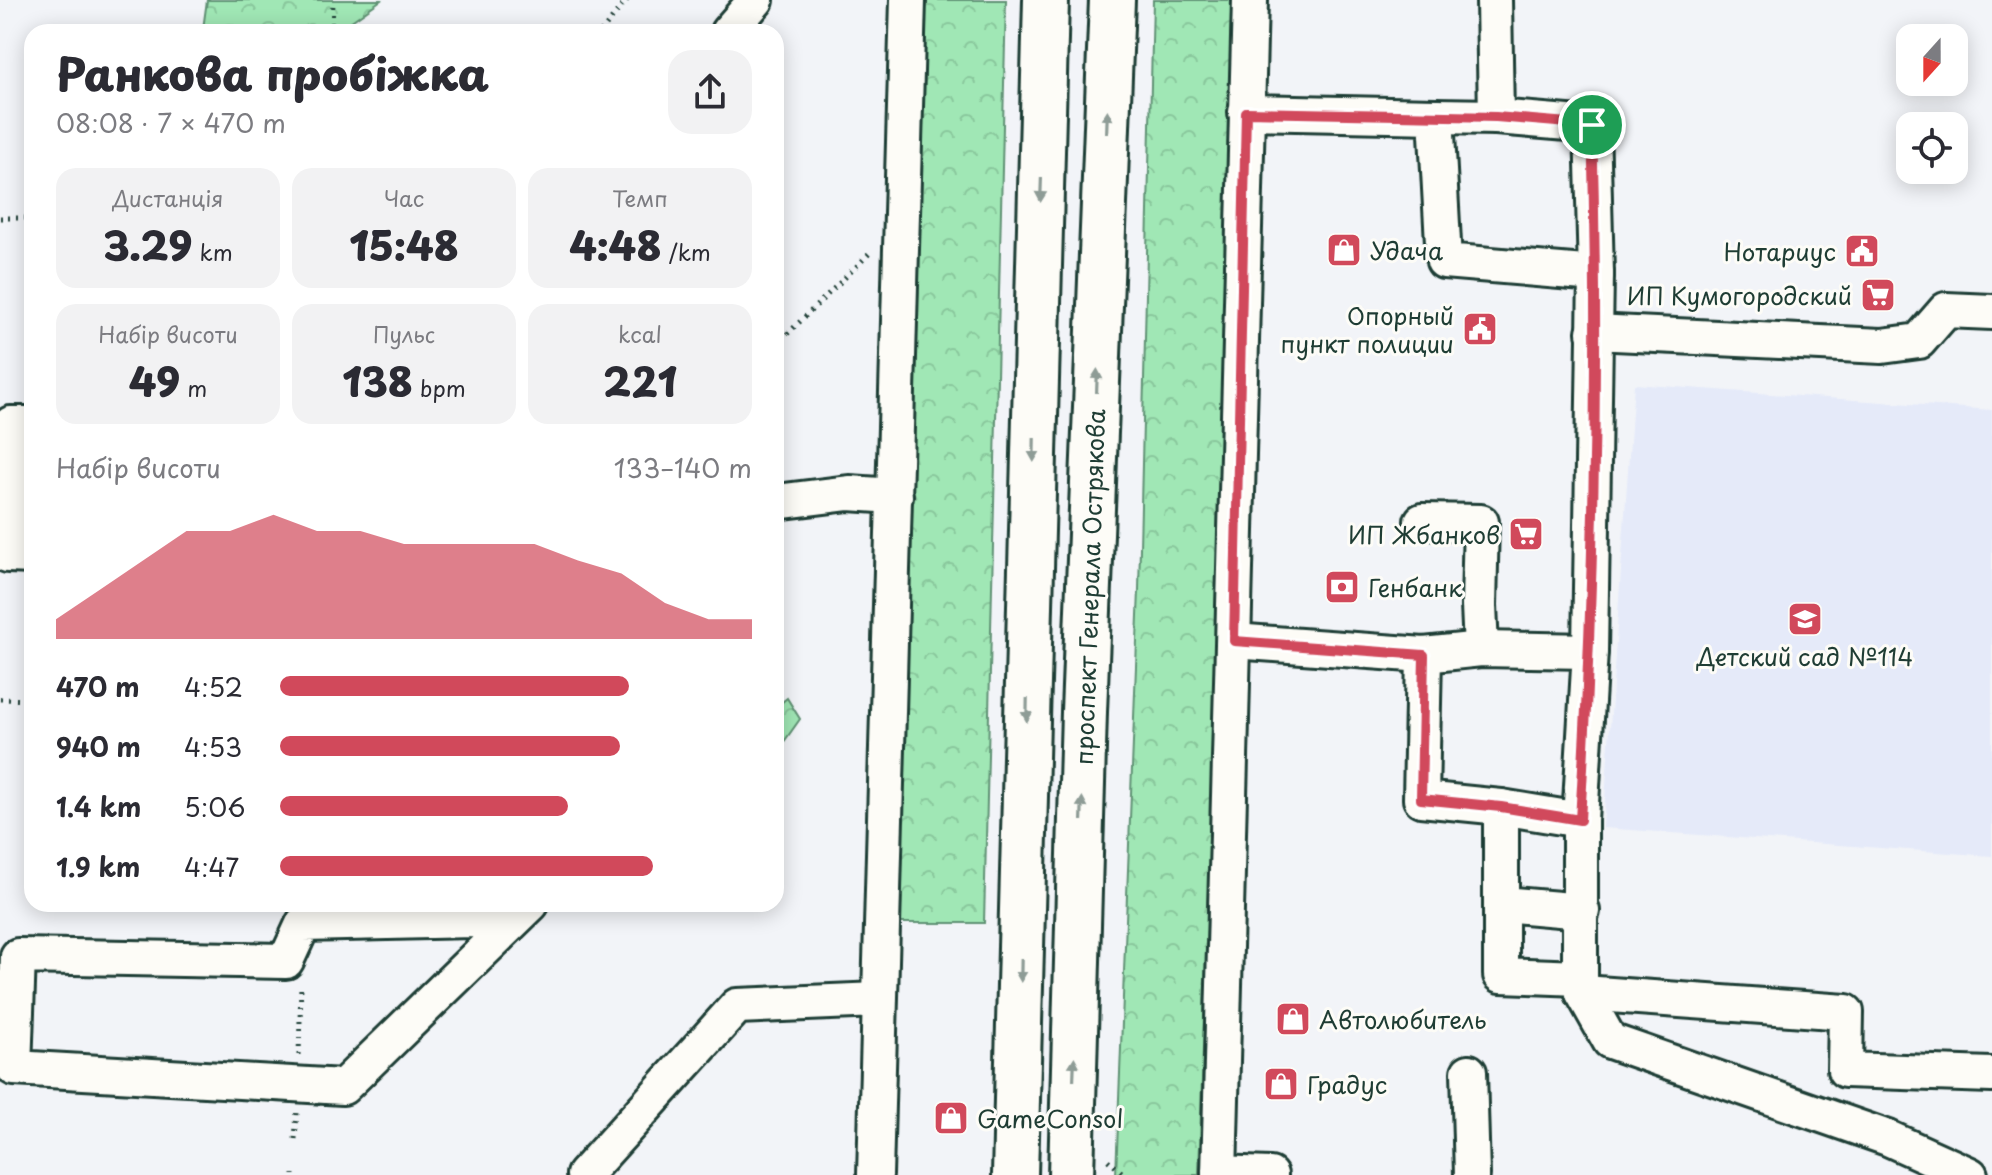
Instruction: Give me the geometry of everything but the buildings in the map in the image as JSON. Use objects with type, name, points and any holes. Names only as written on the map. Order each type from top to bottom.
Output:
[{"type":"main road","points":[[1015,1175],[1046,0]]},
{"type":"main road","name":"проспект Генерала Острякова","points":[[1087,1165],[1084,712],[1112,0]]},
{"type":"street","points":[[735,24],[756,0]]},
{"type":"street","points":[[875,1175],[908,0]]},
{"type":"street","points":[[1250,0],[1219,1174],[1270,1175]]},
{"type":"street","points":[[1494,0],[1496,117]]},
{"type":"street","points":[[1246,112],[1496,117],[1592,125],[1596,274],[1590,651],[1580,820],[1582,986],[1610,1041],[1888,1138],[1970,1175]]},
{"type":"street","points":[[1436,116],[1444,261],[1596,274]]},
{"type":"street","points":[[1594,332],[1882,346],[1919,341],[1946,310],[1992,312]]},
{"type":"street","points":[[24,424],[11,424],[8,555],[24,556]]},
{"type":"street","points":[[784,501],[849,493],[895,496]]},
{"type":"street","points":[[1422,521],[1481,522],[1481,649]]},
{"type":"street","points":[[1234,641],[1424,655],[1481,649],[1590,651]]},
{"type":"street","points":[[1424,655],[1421,799],[1501,807],[1580,820]]},
{"type":"street","points":[[1501,807],[1501,975],[1846,1012],[1845,1070],[1992,1075]]},
{"type":"street","points":[[1502,904],[1582,911]]},
{"type":"street","points":[[523,912],[343,1087],[14,1068],[8,1006],[18,956],[286,961],[303,924],[523,912]]},
{"type":"street","points":[[584,1175],[737,1006],[879,1000]]},
{"type":"street","points":[[1469,1072],[1472,1175]]},
{"type":"path","points":[[332,24],[333,0]]},
{"type":"path","points":[[608,24],[627,0]]},
{"type":"path","points":[[0,218],[24,218]]},
{"type":"path","points":[[784,337],[875,247]]},
{"type":"path","points":[[0,699],[24,700]]},
{"type":"path","points":[[295,1139],[303,924]]},
{"type":"path","points":[[1087,1165],[1125,1175]]},
{"type":"shaded area","name":"Детский сад №114","points":[[1634,384],[1992,410],[1992,856],[1603,828]]},
{"type":"green space","points":[[207,0],[381,0],[347,24],[204,24]]},
{"type":"green space","points":[[924,0],[1006,0],[984,923],[893,923]]},
{"type":"green space","points":[[1153,0],[1236,0],[1199,1175],[1116,1175],[1139,590]]},
{"type":"green space","points":[[787,698],[800,719],[784,742],[784,700]]},
{"type":"place","name":"Удача","points":[[1344,250]]},
{"type":"place","name":"Нотариус","points":[[1862,251]]},
{"type":"place","name":"ИП Кумогородский","points":[[1878,295]]},
{"type":"place","name":"Опорный пункт полиции","points":[[1480,329]]},
{"type":"place","name":"ИП Жбанков","points":[[1526,534]]},
{"type":"place","name":"Генбанк","points":[[1342,587]]},
{"type":"place","name":"Детский сад №114","points":[[1805,619]]},
{"type":"place","name":"Автолюбитель","points":[[1293,1019]]},
{"type":"place","name":"Градус","points":[[1281,1084]]},
{"type":"place","name":"GameConsol","points":[[951,1118]]},
{"type":"route","points":[[1246,112],[1496,117],[1592,125],[1596,274],[1590,651],[1580,820],[1501,807],[1421,799],[1424,655],[1234,641],[1246,112]]}]
